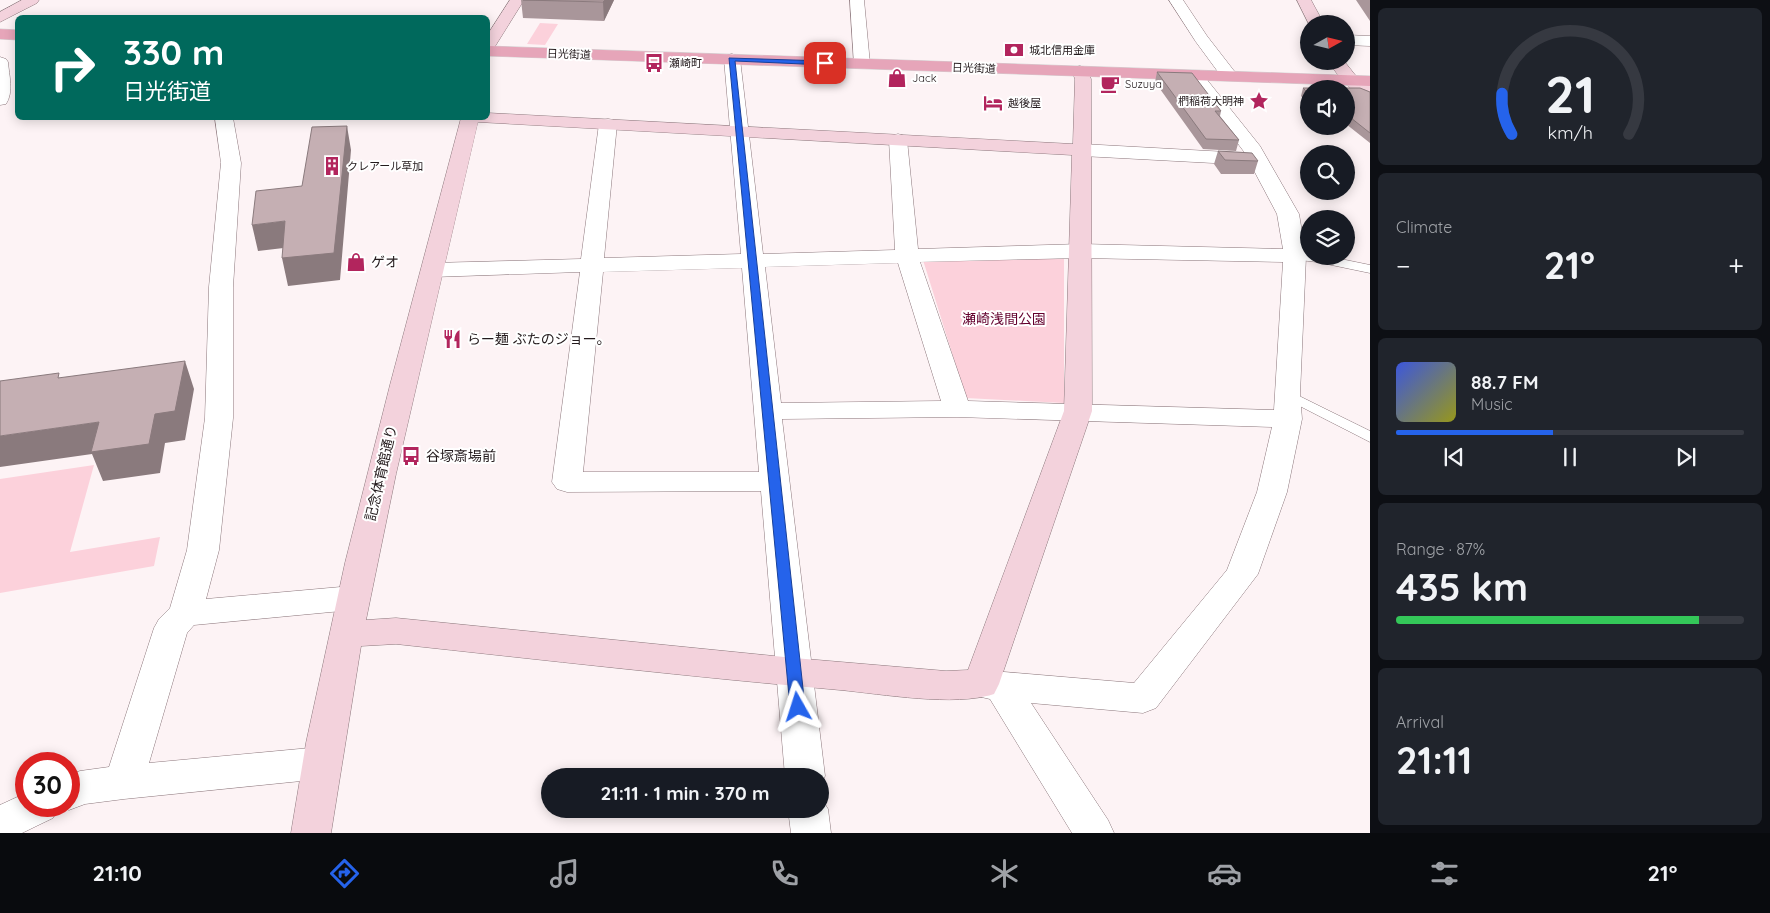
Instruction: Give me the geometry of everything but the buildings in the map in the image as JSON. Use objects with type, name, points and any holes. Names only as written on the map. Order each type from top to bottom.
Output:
[{"type":"main road","points":[[0,34],[15,35]]},
{"type":"main road","name":"日光街道","points":[[490,51],[1350,80]]},
{"type":"main road","name":"日光街道","points":[[1355,80],[1370,81]]},
{"type":"street","points":[[0,18],[32,0]]},
{"type":"street","points":[[490,42],[517,0]]},
{"type":"street","points":[[857,0],[862,64]]},
{"type":"street","points":[[1176,0],[1201,39],[1230,76]]},
{"type":"street","points":[[1304,0],[1312,15]]},
{"type":"street","points":[[1355,40],[1370,41]]},
{"type":"street","points":[[732,59],[804,768]]},
{"type":"street","points":[[0,62],[2,87],[0,100]]},
{"type":"street","points":[[1343,70],[1350,80]]},
{"type":"street","points":[[991,685],[1078,411],[1083,80],[1080,71]]},
{"type":"street","points":[[346,634],[396,631],[794,672],[946,685],[991,685],[1143,698],[1242,574],[1272,492],[1287,406],[1296,256],[1288,214],[1253,150],[1194,75]]},
{"type":"street","points":[[1355,84],[1370,94]]},
{"type":"street","points":[[490,118],[1257,159]]},
{"type":"street","points":[[124,782],[171,628],[185,612],[203,550],[219,418],[222,366],[221,288],[231,163],[224,120]]},
{"type":"street","name":"記念体育館通り","points":[[311,833],[321,763],[352,598],[396,411],[470,120]]},
{"type":"street","points":[[608,124],[567,482],[775,481]]},
{"type":"street","points":[[898,140],[907,256],[957,409]]},
{"type":"street","points":[[432,270],[1081,251],[1296,256]]},
{"type":"street","points":[[769,411],[957,409],[1078,411],[1287,406]]},
{"type":"street","points":[[185,612],[352,598]]},
{"type":"street","points":[[991,685],[1094,833]]},
{"type":"street","points":[[80,788],[321,763]]},
{"type":"street","points":[[0,824],[15,817]]},
{"type":"street","points":[[809,818],[811,833]]},
{"type":"lane","points":[[1296,256],[1317,258],[1370,269]]},
{"type":"lane","points":[[1287,406],[1370,437]]},
{"type":"green space","points":[[540,23],[558,24],[545,45],[527,44]]},
{"type":"green space","name":"瀬崎浅間公園","points":[[1064,257],[1064,403],[966,398],[923,260]]},
{"type":"green space","points":[[94,465],[70,552],[160,537],[154,566],[0,593],[0,479]]},
{"type":"place","name":"城北信用金庫","points":[[1014,50]]},
{"type":"place","name":"瀬崎町","points":[[654,63]]},
{"type":"place","name":"Jack","points":[[897,78]]},
{"type":"place","name":"Suzuya","points":[[1110,84]]},
{"type":"place","name":"椚稲荷大明神","points":[[1259,101]]},
{"type":"place","name":"越後屋","points":[[993,103]]},
{"type":"place","name":"クレアール草加","points":[[332,166]]},
{"type":"place","name":"ゲオ","points":[[356,262]]},
{"type":"place","name":"らー麺 ぶたのジョー。","points":[[452,339]]},
{"type":"place","name":"谷塚斎場前","points":[[411,456]]},
{"type":"route","points":[[798,707],[732,59],[825,63]]}]
